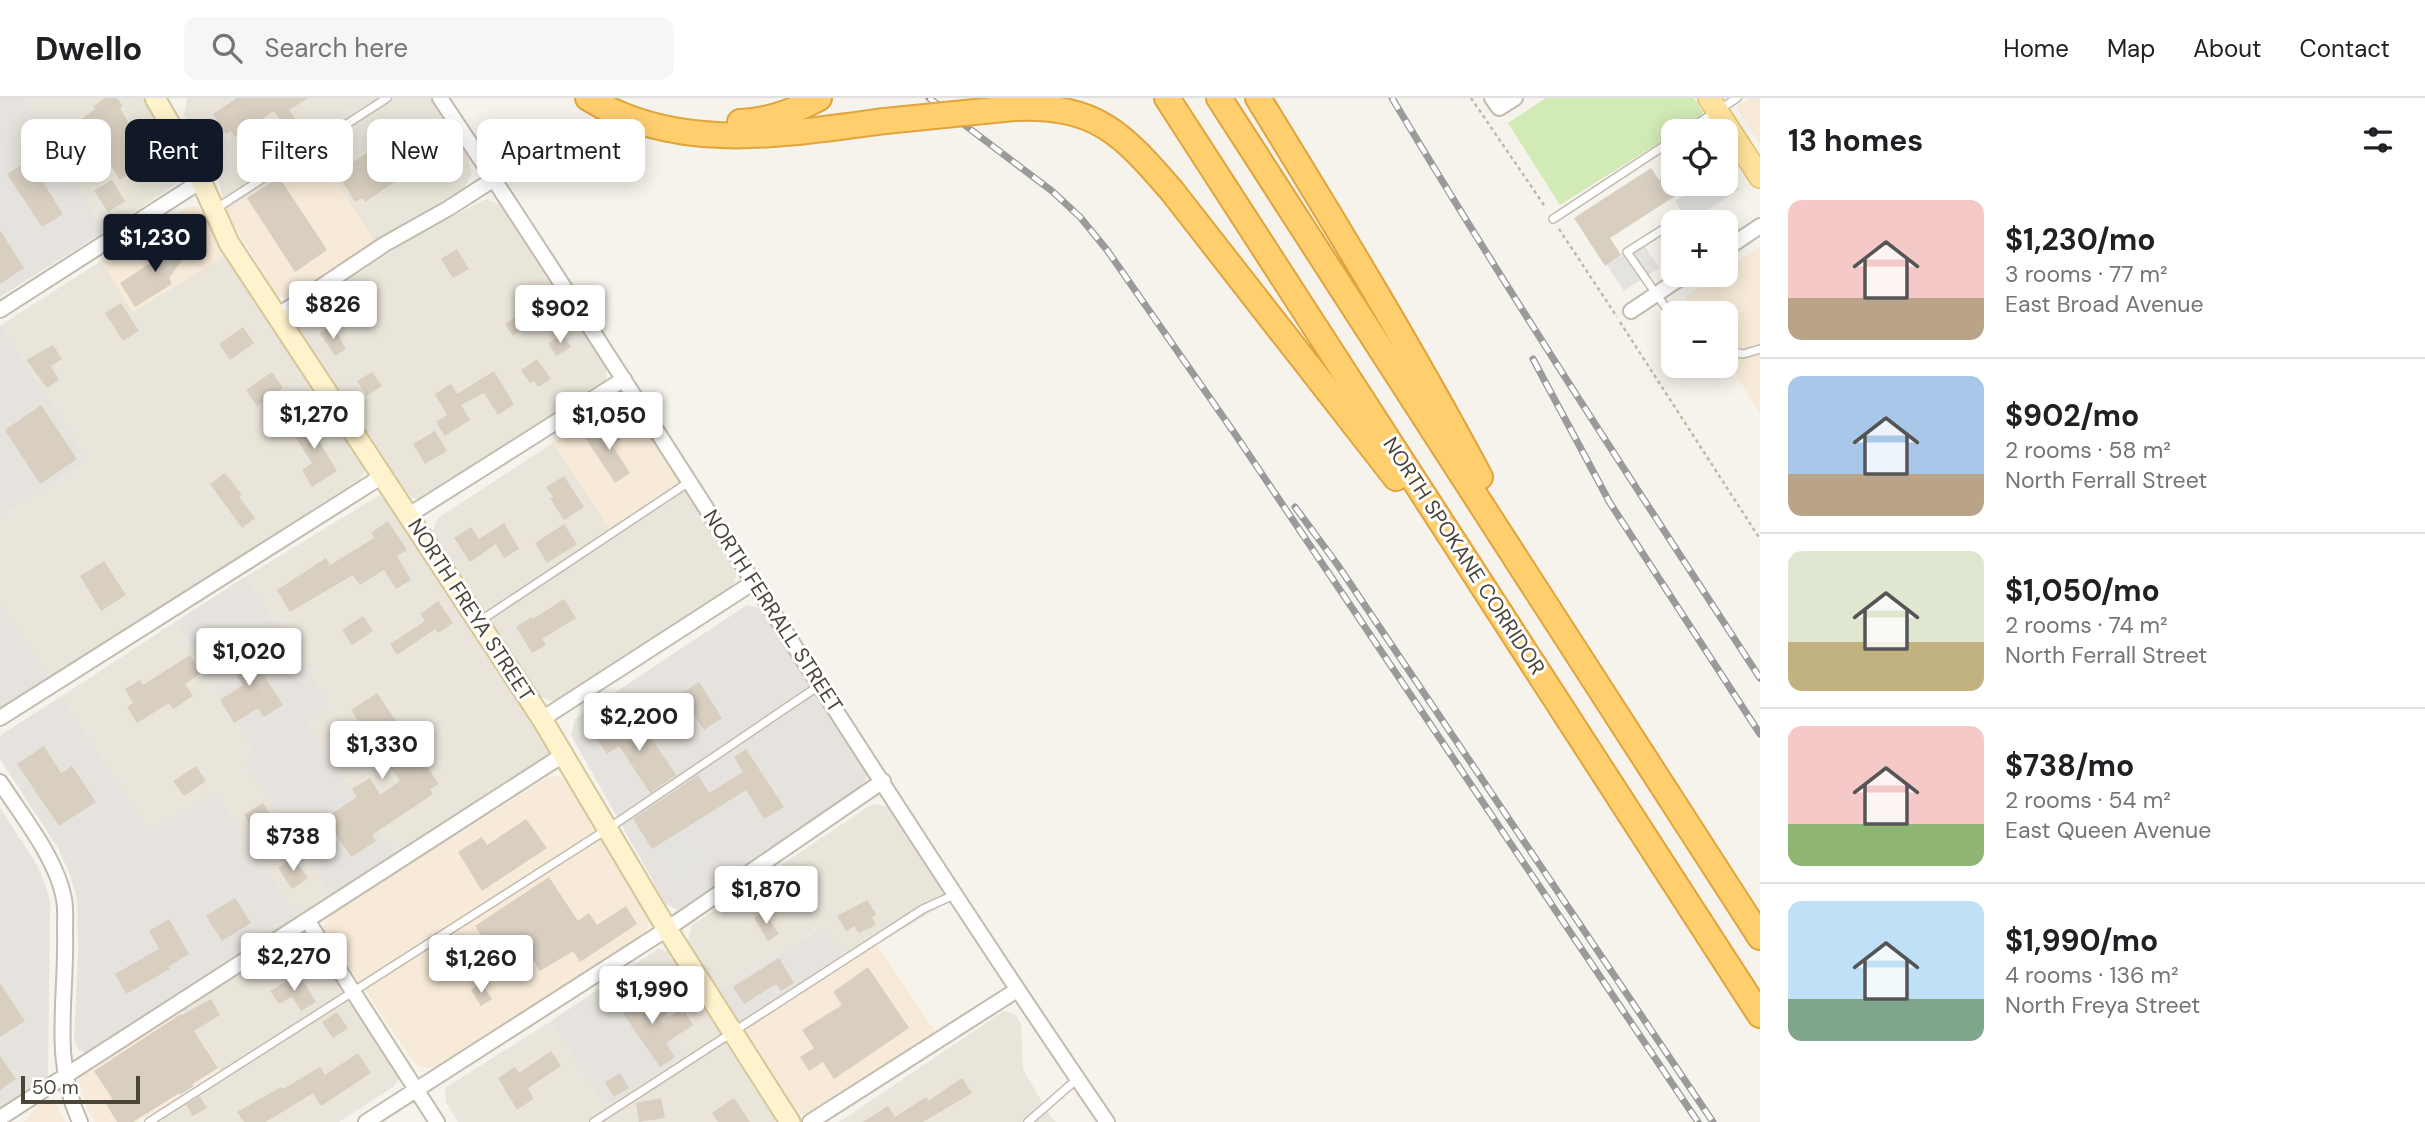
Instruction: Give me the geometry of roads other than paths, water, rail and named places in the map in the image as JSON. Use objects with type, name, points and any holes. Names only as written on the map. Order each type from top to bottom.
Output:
[{"type":"highway","points":[[588,98],[659,128],[712,136],[768,135],[1014,108],[1054,108],[1093,118],[1120,136],[1152,167],[1516,635]]},
{"type":"highway","points":[[614,98],[658,114],[706,123],[769,118],[819,98]]},
{"type":"highway","name":"NORTH SPOKANE CORRIDOR","points":[[1167,98],[1760,1015]]},
{"type":"highway","name":"NORTH SPOKANE CORRIDOR","points":[[1219,98],[1760,937]]},
{"type":"highway","points":[[1258,98],[1336,224],[1440,402],[1566,638]]},
{"type":"main road","points":[[1713,104],[1760,177]]},
{"type":"street","name":"NORTH FREYA STREET","points":[[155,98],[167,119]]},
{"type":"street","name":"NORTH FERRALL STREET","points":[[440,98],[477,154]]},
{"type":"street","points":[[1496,103],[1515,98]]},
{"type":"street","points":[[0,310],[199,182]]},
{"type":"street","name":"NORTH FREYA STREET","points":[[201,182],[229,243],[542,719],[606,830],[790,1122]]},
{"type":"street","points":[[276,316],[377,249],[489,182]]},
{"type":"street","name":"NORTH FERRALL STREET","points":[[496,182],[1017,990],[1107,1122]]},
{"type":"street","points":[[1738,241],[1760,226]]},
{"type":"street","points":[[1631,311],[1667,287]]},
{"type":"street","points":[[409,515],[624,379]]},
{"type":"street","points":[[0,718],[384,475]]},
{"type":"street","points":[[542,719],[754,582]]},
{"type":"street","points":[[0,1118],[563,755]]},
{"type":"street","points":[[366,1122],[667,929],[883,781]]},
{"type":"street","points":[[0,782],[54,869],[64,901],[66,963],[62,1042],[71,1103],[80,1122]]},
{"type":"street","points":[[307,920],[437,1122]]},
{"type":"street","points":[[810,1122],[1017,990]]},
{"type":"lane","points":[[213,211],[387,98]]},
{"type":"lane","points":[[1698,119],[1713,104],[1737,98]]},
{"type":"lane","points":[[1553,219],[1661,148]]},
{"type":"lane","points":[[1661,230],[1627,252],[1661,303]]},
{"type":"lane","points":[[1738,353],[1743,354],[1760,349]]},
{"type":"lane","points":[[479,622],[690,482]]},
{"type":"lane","points":[[149,1122],[606,830],[820,684]]},
{"type":"lane","points":[[594,1122],[923,909],[956,894]]},
{"type":"lane","points":[[1028,1122],[1077,1079]]},
{"type":"railway","points":[[929,98],[1052,191],[1080,217],[1107,250],[1235,434],[1698,1122]]},
{"type":"railway","points":[[1392,98],[1527,317],[1760,678]]},
{"type":"railway","points":[[1533,359],[1610,503],[1760,734]]},
{"type":"railway","points":[[1295,507],[1337,564],[1713,1122]]}]
